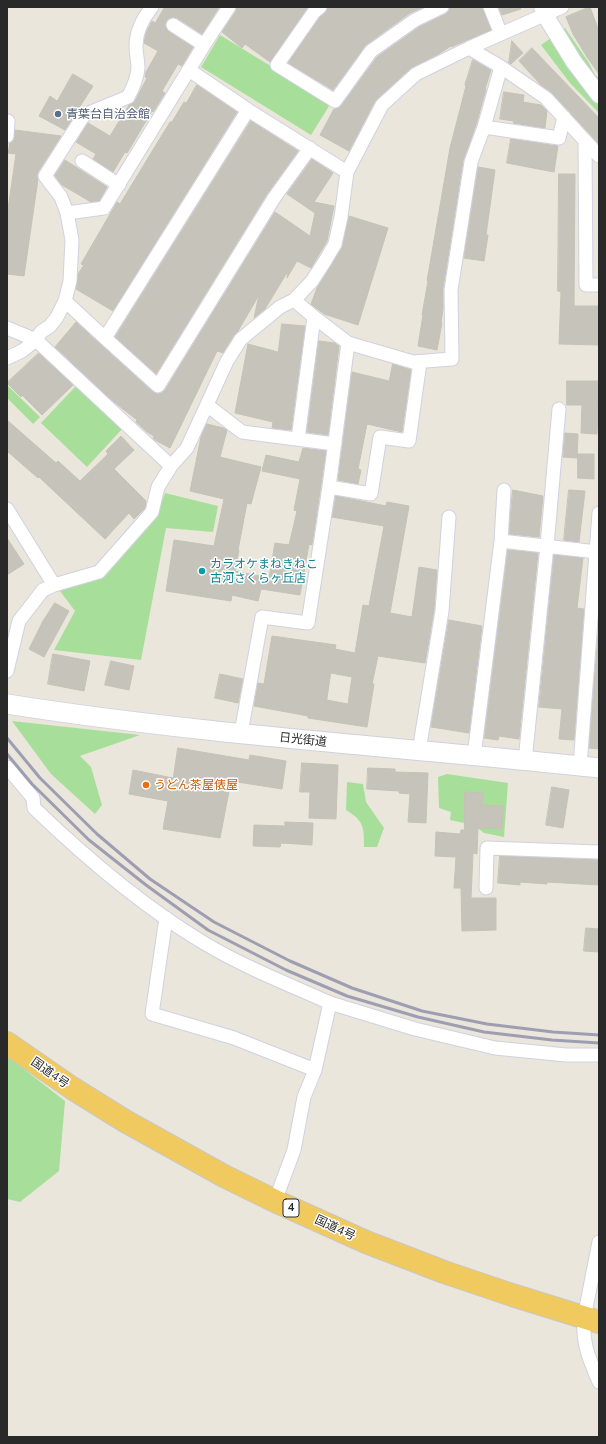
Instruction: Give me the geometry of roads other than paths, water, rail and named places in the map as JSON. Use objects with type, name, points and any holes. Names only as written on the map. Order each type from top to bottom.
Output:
[{"type":"highway","name":"国道4号","points":[[7,1043],[72,1088],[125,1121],[224,1176],[275,1201],[380,1248],[444,1272],[591,1320]]},
{"type":"main road","name":"日光街道","points":[[7,704],[67,713],[241,733],[599,768]]},
{"type":"street","points":[[7,358],[22,351],[36,340],[41,332],[50,326],[57,317],[65,301],[70,281],[72,240],[67,213],[61,197],[45,176],[84,115],[128,97],[135,85],[138,68],[136,47],[138,32],[145,16],[152,7]]},
{"type":"street","points":[[67,213],[104,208],[204,44],[229,7]]},
{"type":"street","points":[[320,7],[314,12],[277,65],[335,101],[371,51],[415,20],[442,7]]},
{"type":"street","points":[[490,7],[501,34]]},
{"type":"street","points":[[8,663],[19,621],[43,590],[54,585],[99,572],[152,512],[158,487],[171,466],[186,448],[227,361],[241,339],[280,308],[294,300],[312,281],[335,244],[341,217],[347,172],[382,105],[416,74],[501,34],[543,11],[562,7]]},
{"type":"street","points":[[543,11],[574,62],[599,95]]},
{"type":"street","points":[[174,26],[204,44]]},
{"type":"street","points":[[469,48],[501,67],[546,98],[599,156]]},
{"type":"street","points":[[294,300],[314,318],[348,343],[413,362],[452,359],[451,290],[471,162],[484,127],[501,67]]},
{"type":"street","points":[[189,70],[248,110],[347,172]]},
{"type":"street","points":[[104,338],[248,110]]},
{"type":"street","points":[[484,127],[559,138],[564,117]]},
{"type":"street","points":[[7,121],[7,136]]},
{"type":"street","points":[[585,141],[586,285],[599,285]]},
{"type":"street","points":[[65,301],[158,386],[274,198],[310,148]]},
{"type":"street","points":[[82,161],[119,185]]},
{"type":"street","points":[[298,439],[314,318]]},
{"type":"street","points":[[7,328],[36,340],[171,466]]},
{"type":"street","points":[[241,733],[262,617],[308,623],[329,487],[348,343]]},
{"type":"street","points":[[329,487],[372,494],[380,437],[409,441],[420,362]]},
{"type":"street","points":[[206,405],[242,432],[334,444]]},
{"type":"street","points":[[525,761],[547,546],[559,408]]},
{"type":"street","points":[[474,756],[501,541],[504,490]]},
{"type":"street","points":[[7,509],[54,585]]},
{"type":"street","points":[[580,766],[599,513]]},
{"type":"street","points":[[419,751],[442,611],[449,517]]},
{"type":"street","points":[[501,541],[597,552]]},
{"type":"street","points":[[7,767],[33,798],[34,808],[72,845],[138,898],[166,918],[206,944],[264,974],[330,1003],[416,1029],[495,1048],[566,1055],[599,1055]]},
{"type":"street","points":[[7,782],[20,784]]},
{"type":"street","points":[[486,888],[487,848],[599,852]]},
{"type":"street","points":[[166,918],[152,1014],[234,1038],[315,1070]]},
{"type":"street","points":[[275,1201],[294,1150],[304,1097],[315,1070],[330,1003]]},
{"type":"street","points":[[599,1242],[591,1320],[583,1327],[585,1347],[599,1382]]},
{"type":"railway","points":[[7,738],[40,778],[97,834],[150,879],[214,922],[290,961],[352,988],[422,1011],[487,1024],[553,1032],[599,1035]]},
{"type":"railway","points":[[7,754],[32,784],[89,840],[146,885],[208,930],[286,970],[347,996],[418,1017],[484,1032],[552,1040],[599,1043]]},
{"type":"place","name":"青葉台自治会館","points":[[58,114]]},
{"type":"place","name":"カラオケまねきねこ 古河さくらヶ丘店","points":[[202,571]]},
{"type":"place","name":"うどん茶屋俵屋","points":[[146,785]]}]
